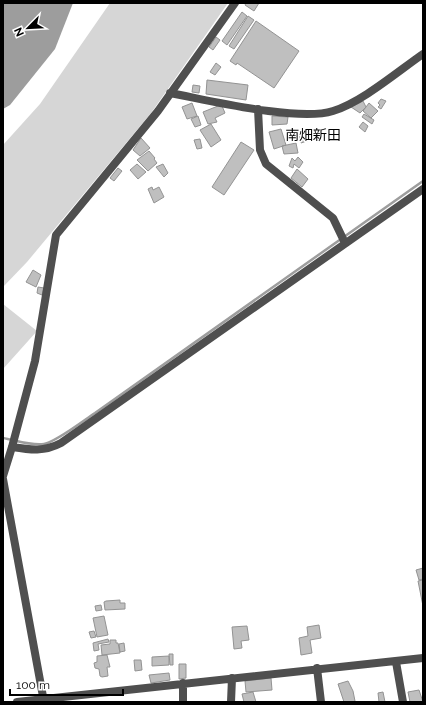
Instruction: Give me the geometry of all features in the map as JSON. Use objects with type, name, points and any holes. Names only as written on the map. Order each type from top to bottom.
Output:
[{"type":"street","points":[[3,476],[12,447],[39,339],[56,235],[130,146],[235,3]]},
{"type":"street","points":[[170,93],[258,109],[291,113],[323,113],[335,111],[364,96],[423,54]]},
{"type":"street","points":[[258,109],[260,150],[266,164],[333,218],[341,231],[345,242]]},
{"type":"street","points":[[12,447],[34,451],[44,450],[61,443],[345,242],[423,189]]},
{"type":"street","points":[[3,479],[44,700]]},
{"type":"street","points":[[17,702],[317,668],[396,662],[423,658]]},
{"type":"street","points":[[396,662],[403,702]]},
{"type":"street","points":[[317,668],[321,702]]},
{"type":"street","points":[[231,702],[232,678]]},
{"type":"street","points":[[183,683],[183,702]]},
{"type":"shaded area","points":[[3,3],[73,3],[55,49],[10,105],[3,109]]},
{"type":"shaded area","points":[[110,3],[228,3],[151,113],[27,262],[3,287],[3,145],[40,104]]},
{"type":"shaded area","points":[[3,304],[37,331],[3,369]]},
{"type":"building","points":[[246,3],[259,3],[254,11],[245,5]]},
{"type":"building","points":[[242,12],[247,16],[227,45],[222,41]]},
{"type":"building","points":[[248,16],[254,20],[234,49],[229,46]]},
{"type":"building","points":[[256,21],[299,51],[274,88],[237,63],[236,65],[230,61]]},
{"type":"building","points":[[216,37],[220,40],[213,50],[209,47]]},
{"type":"building","points":[[216,63],[221,67],[215,75],[210,72]]},
{"type":"building","points":[[207,80],[248,85],[246,100],[206,94]]},
{"type":"building","points":[[193,85],[200,86],[199,93],[192,92]]},
{"type":"building","points":[[381,99],[386,101],[381,109],[378,107],[380,105],[378,103]]},
{"type":"building","points":[[363,101],[366,107],[360,113],[351,107]]},
{"type":"building","points":[[192,103],[197,116],[187,119],[182,107]]},
{"type":"building","points":[[369,103],[378,111],[371,118],[363,111]]},
{"type":"building","points":[[218,106],[222,106],[225,113],[215,118],[217,122],[208,124],[203,112]]},
{"type":"building","points":[[364,114],[374,120],[372,124],[362,117]]},
{"type":"building","points":[[198,116],[201,125],[195,127],[191,119]]},
{"type":"building","points":[[272,116],[288,117],[287,124],[272,125]]},
{"type":"building","points":[[363,122],[368,126],[365,132],[359,127]]},
{"type":"building","points":[[211,124],[221,140],[211,147],[200,130]]},
{"type":"building","points":[[281,129],[286,145],[274,149],[269,132]]},
{"type":"building","points":[[308,134],[310,140],[301,143],[299,136]]},
{"type":"building","points":[[141,138],[150,148],[140,156],[133,150]]},
{"type":"building","points":[[200,139],[202,148],[197,149],[194,140]]},
{"type":"building","points":[[241,142],[254,150],[224,195],[212,187]]},
{"type":"building","points":[[296,143],[298,153],[284,154],[282,146]]},
{"type":"building","points":[[149,151],[157,163],[148,171],[137,160]]},
{"type":"building","points":[[298,157],[303,162],[299,168],[294,164],[293,168],[289,166],[292,158],[295,161]]},
{"type":"building","points":[[137,164],[146,172],[138,179],[130,170]]},
{"type":"building","points":[[163,164],[168,173],[164,177],[156,167]]},
{"type":"building","points":[[118,168],[122,171],[114,181],[110,178]]},
{"type":"building","points":[[297,169],[308,179],[302,187],[291,178]]},
{"type":"building","points":[[152,187],[153,190],[159,187],[164,197],[154,203],[148,189]]},
{"type":"building","points":[[33,270],[41,275],[36,287],[26,282]]},
{"type":"building","points":[[38,287],[44,288],[42,295],[37,293]]},
{"type":"building","points":[[423,568],[423,579],[419,580],[416,570]]},
{"type":"building","points":[[423,580],[423,606],[418,581]]},
{"type":"building","points":[[120,600],[120,603],[125,603],[125,609],[105,610],[104,602]]},
{"type":"building","points":[[101,605],[102,610],[96,611],[95,606]]},
{"type":"building","points":[[104,616],[108,635],[97,637],[93,618]]},
{"type":"building","points":[[319,625],[321,638],[310,640],[312,653],[301,655],[299,638],[308,636],[307,627]]},
{"type":"building","points":[[247,626],[249,640],[241,641],[242,648],[234,649],[232,627]]},
{"type":"building","points":[[94,631],[96,637],[91,638],[89,632]]},
{"type":"building","points":[[108,639],[109,642],[98,644],[99,650],[94,651],[93,643]]},
{"type":"building","points":[[110,640],[116,640],[120,653],[102,655],[101,645],[110,644]]},
{"type":"building","points":[[124,643],[125,651],[120,652],[119,644]]},
{"type":"building","points":[[169,654],[173,654],[173,665],[170,665]]},
{"type":"building","points":[[107,655],[110,667],[107,667],[108,676],[102,677],[100,676],[99,669],[95,668],[94,663],[97,662],[97,656]]},
{"type":"building","points":[[169,656],[169,665],[152,666],[152,657]]},
{"type":"building","points":[[134,660],[141,660],[142,670],[135,671]]},
{"type":"building","points":[[179,664],[186,664],[186,678],[179,679]]},
{"type":"building","points":[[169,673],[170,680],[151,683],[149,675]]},
{"type":"building","points":[[271,678],[272,690],[246,692],[245,681]]},
{"type":"building","points":[[348,681],[353,691],[355,701],[353,702],[344,702],[338,684]]},
{"type":"building","points":[[419,690],[423,702],[410,702],[408,692]]},
{"type":"building","points":[[253,692],[256,702],[244,702],[242,694]]},
{"type":"building","points":[[383,692],[385,702],[379,702],[378,693]]},
{"type":"waterway","points":[[3,438],[28,444],[44,444],[62,435],[423,181]]},
{"type":"district","name":"南畑新田","points":[[313,135]]}]
